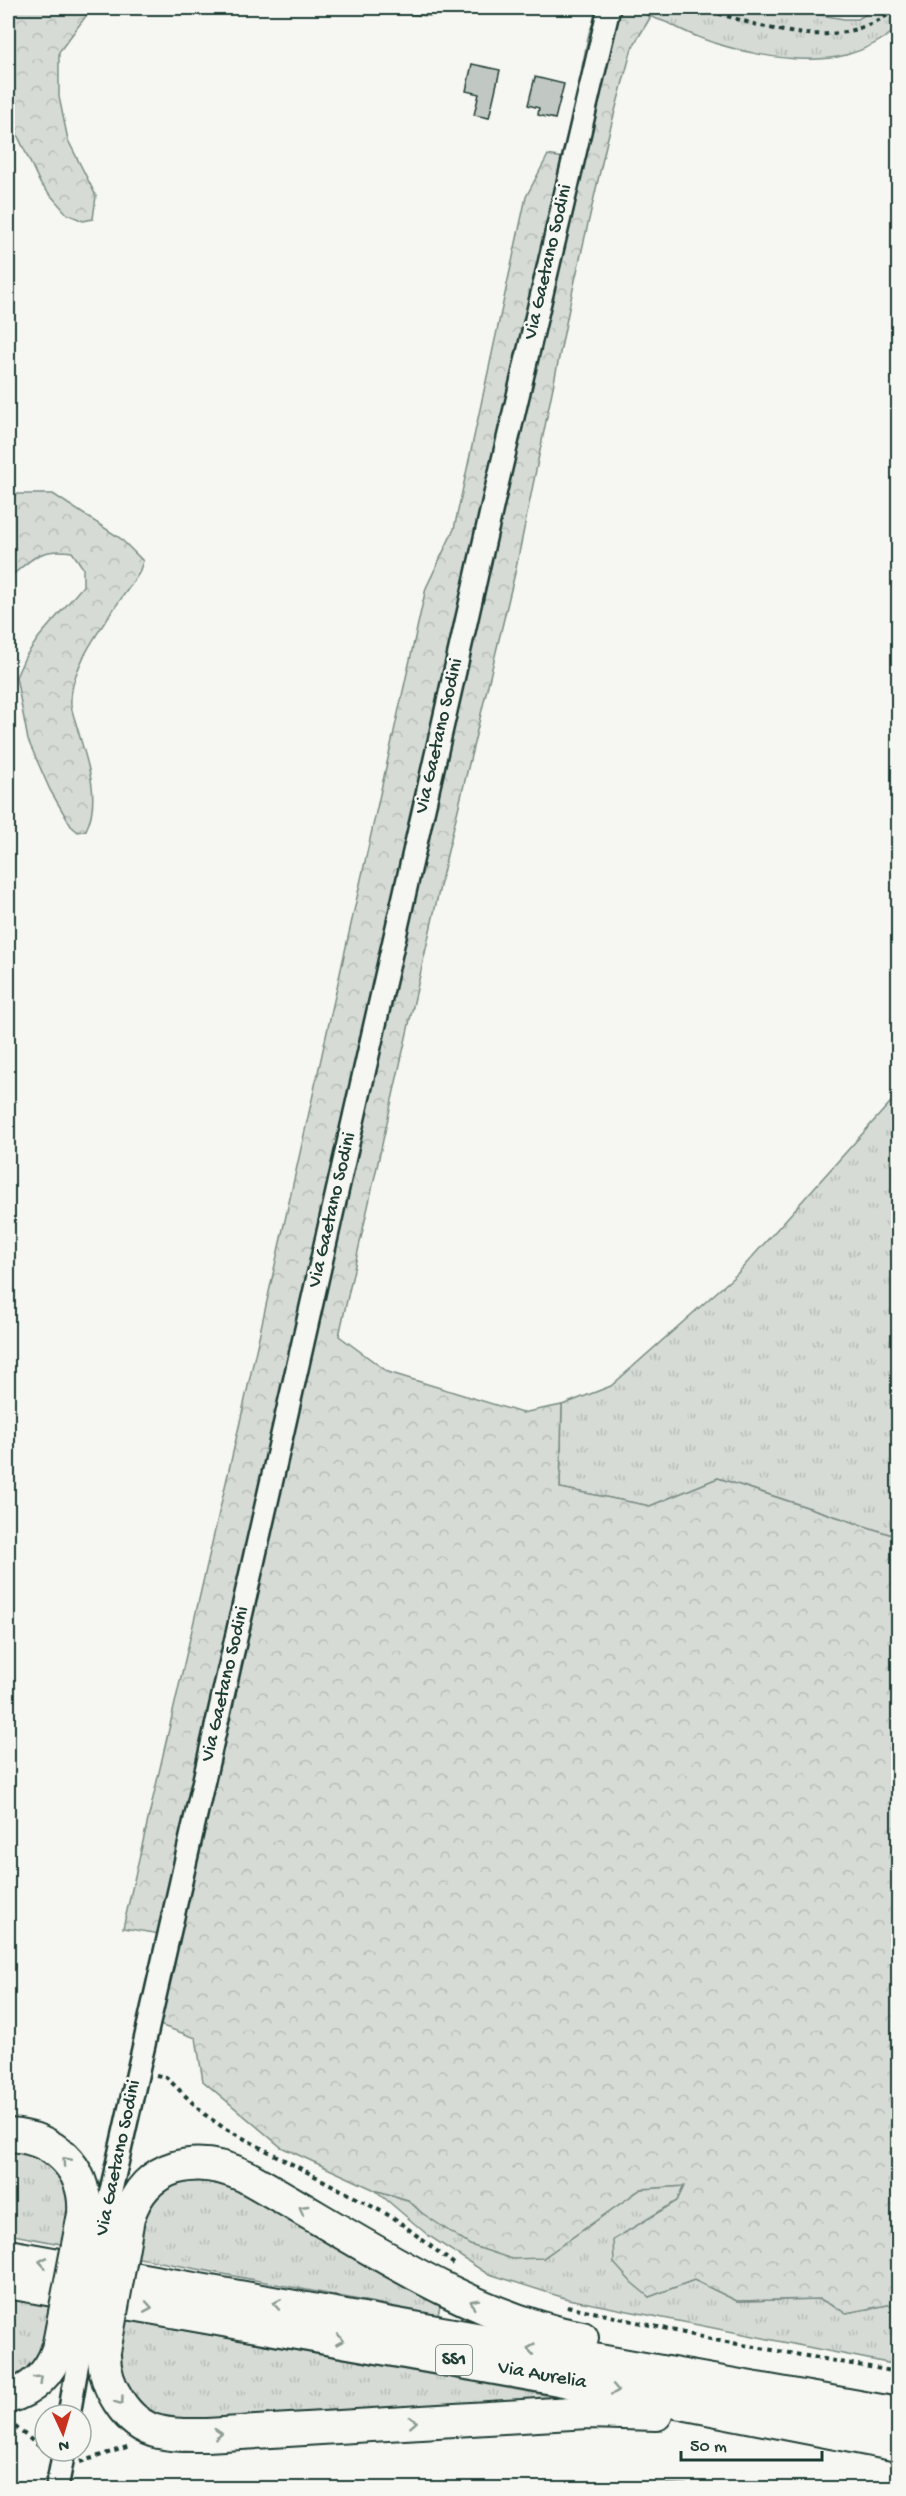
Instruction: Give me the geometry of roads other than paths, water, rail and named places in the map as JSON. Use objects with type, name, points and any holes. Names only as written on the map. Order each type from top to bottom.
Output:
[{"type":"highway","points":[[8,2135],[40,2140],[63,2156],[78,2176],[82,2186],[106,2216],[81,2350]]},
{"type":"highway","points":[[81,2350],[106,2216],[163,2172],[189,2164],[216,2166],[245,2176],[406,2268],[487,2309],[548,2330],[898,2399]]},
{"type":"highway","name":"Via Aurelia","points":[[8,2256],[898,2414]]},
{"type":"highway","name":"Via Aurelia","points":[[8,2282],[553,2378],[898,2445]]},
{"type":"highway","points":[[8,2397],[24,2391],[39,2380],[51,2366],[81,2350]]},
{"type":"highway","points":[[81,2350],[106,2376],[115,2395],[142,2424],[160,2432],[207,2435],[588,2412],[642,2412],[898,2459]]},
{"type":"street","name":"Via Gaetano Sodini","points":[[106,2216],[492,505],[609,8]]},
{"type":"street","points":[[71,2403],[81,2350]]},
{"type":"street","points":[[57,2488],[61,2463]]}]
